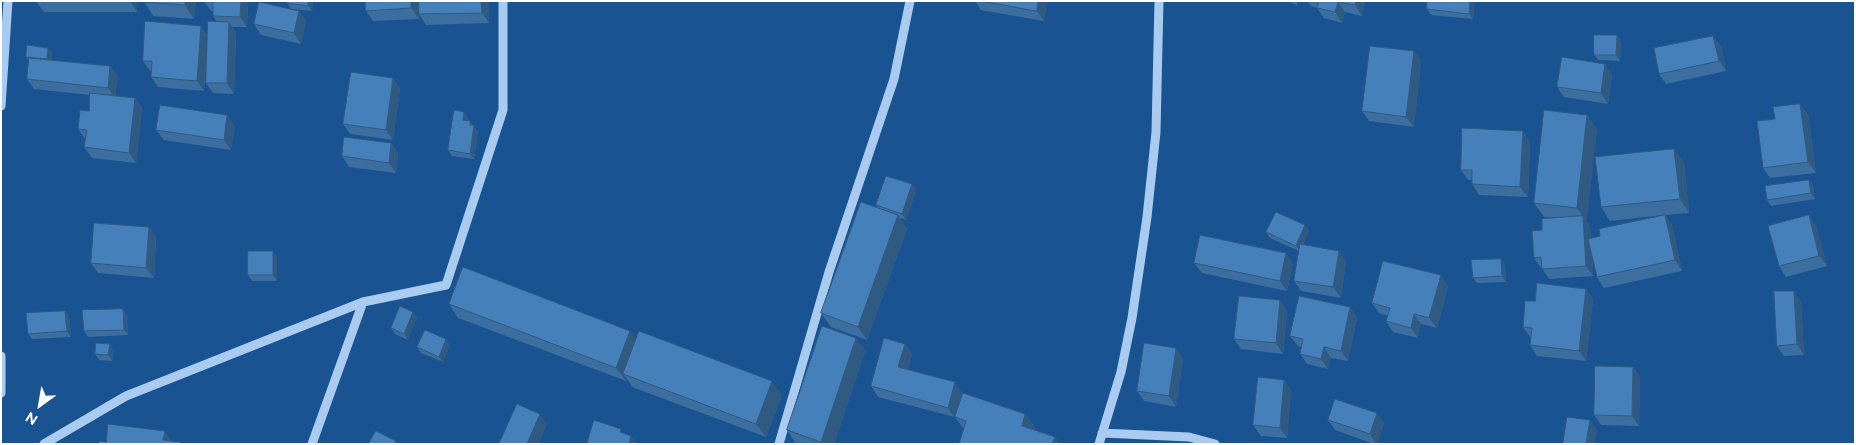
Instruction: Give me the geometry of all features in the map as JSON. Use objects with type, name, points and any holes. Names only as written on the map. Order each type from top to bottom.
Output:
[{"type":"street","points":[[1,106],[8,1]]},
{"type":"street","points":[[44,444],[126,396],[363,302],[446,285],[504,110],[504,1]]},
{"type":"street","points":[[779,444],[829,272],[894,79],[910,1]]},
{"type":"street","points":[[1099,444],[1121,372],[1132,318],[1147,217],[1156,132],[1159,1]]},
{"type":"street","points":[[312,444],[363,302]]},
{"type":"street","points":[[1,356],[1,392]]},
{"type":"street","points":[[1102,433],[1189,437],[1215,444]]},
{"type":"building","points":[[185,1],[185,5],[144,2]]},
{"type":"building","points":[[207,1],[241,1],[240,17],[213,16],[213,2]]},
{"type":"building","points":[[287,1],[308,1],[308,6],[287,3]]},
{"type":"building","points":[[365,1],[411,1],[411,8],[366,11]]},
{"type":"building","points":[[419,1],[481,1],[482,13],[419,14]]},
{"type":"building","points":[[982,1],[1038,1],[1037,11]]},
{"type":"building","points":[[1319,1],[1356,1],[1355,5],[1338,2],[1335,12],[1317,8]]},
{"type":"building","points":[[1427,1],[1470,1],[1469,14],[1427,9]]},
{"type":"building","points":[[259,2],[299,11],[294,33],[254,24]]},
{"type":"building","points":[[145,21],[201,26],[197,81],[151,77],[152,61],[143,61]]},
{"type":"building","points":[[208,21],[229,22],[227,83],[206,83]]},
{"type":"building","points":[[1594,35],[1617,35],[1616,55],[1594,55]]},
{"type":"building","points":[[1713,36],[1719,61],[1659,74],[1654,48]]},
{"type":"building","points":[[27,45],[48,48],[47,59],[26,57]]},
{"type":"building","points":[[1370,46],[1414,51],[1406,117],[1362,111]]},
{"type":"building","points":[[1562,57],[1605,64],[1601,93],[1557,87]]},
{"type":"building","points":[[29,58],[110,66],[108,88],[27,79]]},
{"type":"building","points":[[351,72],[393,78],[386,130],[343,124]]},
{"type":"building","points":[[90,93],[135,98],[129,153],[84,147],[87,130],[78,129],[80,110],[89,111]]},
{"type":"building","points":[[1800,104],[1808,162],[1763,168],[1757,121],[1775,119],[1773,107]]},
{"type":"building","points":[[160,105],[227,115],[224,140],[156,130]]},
{"type":"building","points":[[454,110],[464,112],[463,120],[470,121],[470,125],[474,125],[470,154],[448,150]]},
{"type":"building","points":[[1544,110],[1587,115],[1577,208],[1534,203]]},
{"type":"building","points":[[1462,128],[1523,131],[1520,187],[1472,184],[1472,170],[1461,170]]},
{"type":"building","points":[[344,137],[391,143],[389,163],[342,156]]},
{"type":"building","points":[[1674,149],[1680,199],[1601,207],[1595,157]]},
{"type":"building","points":[[886,176],[912,184],[902,214],[876,205]]},
{"type":"building","points":[[1809,180],[1811,193],[1767,200],[1765,186]]},
{"type":"building","points":[[861,202],[898,215],[858,327],[821,313]]},
{"type":"building","points":[[1276,212],[1305,225],[1296,246],[1266,232]]},
{"type":"building","points":[[1665,215],[1675,260],[1597,277],[1588,239],[1600,236],[1599,229]]},
{"type":"building","points":[[1809,215],[1819,256],[1779,266],[1768,226]]},
{"type":"building","points":[[1583,216],[1586,266],[1542,269],[1541,257],[1534,258],[1532,231],[1542,230],[1542,219]]},
{"type":"building","points":[[94,223],[149,227],[146,268],[91,263]]},
{"type":"building","points":[[1200,235],[1286,253],[1280,281],[1194,263]]},
{"type":"building","points":[[1300,244],[1339,251],[1333,287],[1294,281]]},
{"type":"building","points":[[248,251],[273,251],[273,275],[248,275]]},
{"type":"building","points":[[1501,259],[1502,276],[1473,278],[1471,260]]},
{"type":"building","points":[[1383,261],[1441,275],[1429,318],[1414,314],[1411,328],[1386,321],[1390,308],[1372,303]]},
{"type":"building","points":[[463,267],[630,331],[616,368],[449,304]]},
{"type":"building","points":[[1537,283],[1586,289],[1579,351],[1530,345],[1532,328],[1523,327],[1525,301],[1535,301]]},
{"type":"building","points":[[1774,291],[1794,291],[1797,344],[1777,346]]},
{"type":"building","points":[[1239,296],[1280,300],[1276,343],[1234,339]]},
{"type":"building","points":[[1299,296],[1350,307],[1341,351],[1324,347],[1321,359],[1300,354],[1303,339],[1290,336]]},
{"type":"building","points":[[400,306],[413,312],[404,334],[391,328]]},
{"type":"building","points":[[123,309],[124,330],[84,331],[82,310]]},
{"type":"building","points":[[65,311],[67,331],[28,334],[26,313]]},
{"type":"building","points":[[822,326],[856,338],[821,442],[787,430]]},
{"type":"building","points":[[425,330],[446,339],[439,357],[417,347]]},
{"type":"building","points":[[639,331],[772,381],[756,424],[623,374]]},
{"type":"building","points":[[884,338],[905,344],[898,367],[955,382],[948,408],[871,386]]},
{"type":"building","points":[[96,343],[110,344],[108,355],[95,354]]},
{"type":"building","points":[[1144,343],[1176,348],[1169,396],[1137,391]]},
{"type":"building","points":[[1595,366],[1633,367],[1632,416],[1594,415]]},
{"type":"building","points":[[1258,377],[1284,380],[1280,428],[1253,425]]},
{"type":"building","points":[[963,393],[1025,414],[1022,426],[1055,437],[1052,444],[959,444],[966,421],[955,417]]},
{"type":"building","points":[[1335,399],[1377,413],[1370,434],[1328,420]]},
{"type":"building","points":[[517,404],[540,414],[527,444],[499,444]]},
{"type":"building","points":[[1567,417],[1590,420],[1586,444],[1563,444]]},
{"type":"building","points":[[594,420],[621,429],[620,432],[631,436],[629,444],[587,444]]},
{"type":"building","points":[[108,424],[165,431],[163,440],[180,442],[180,444],[99,444],[99,441],[106,442]]},
{"type":"building","points":[[376,431],[396,441],[395,444],[369,443]]}]
